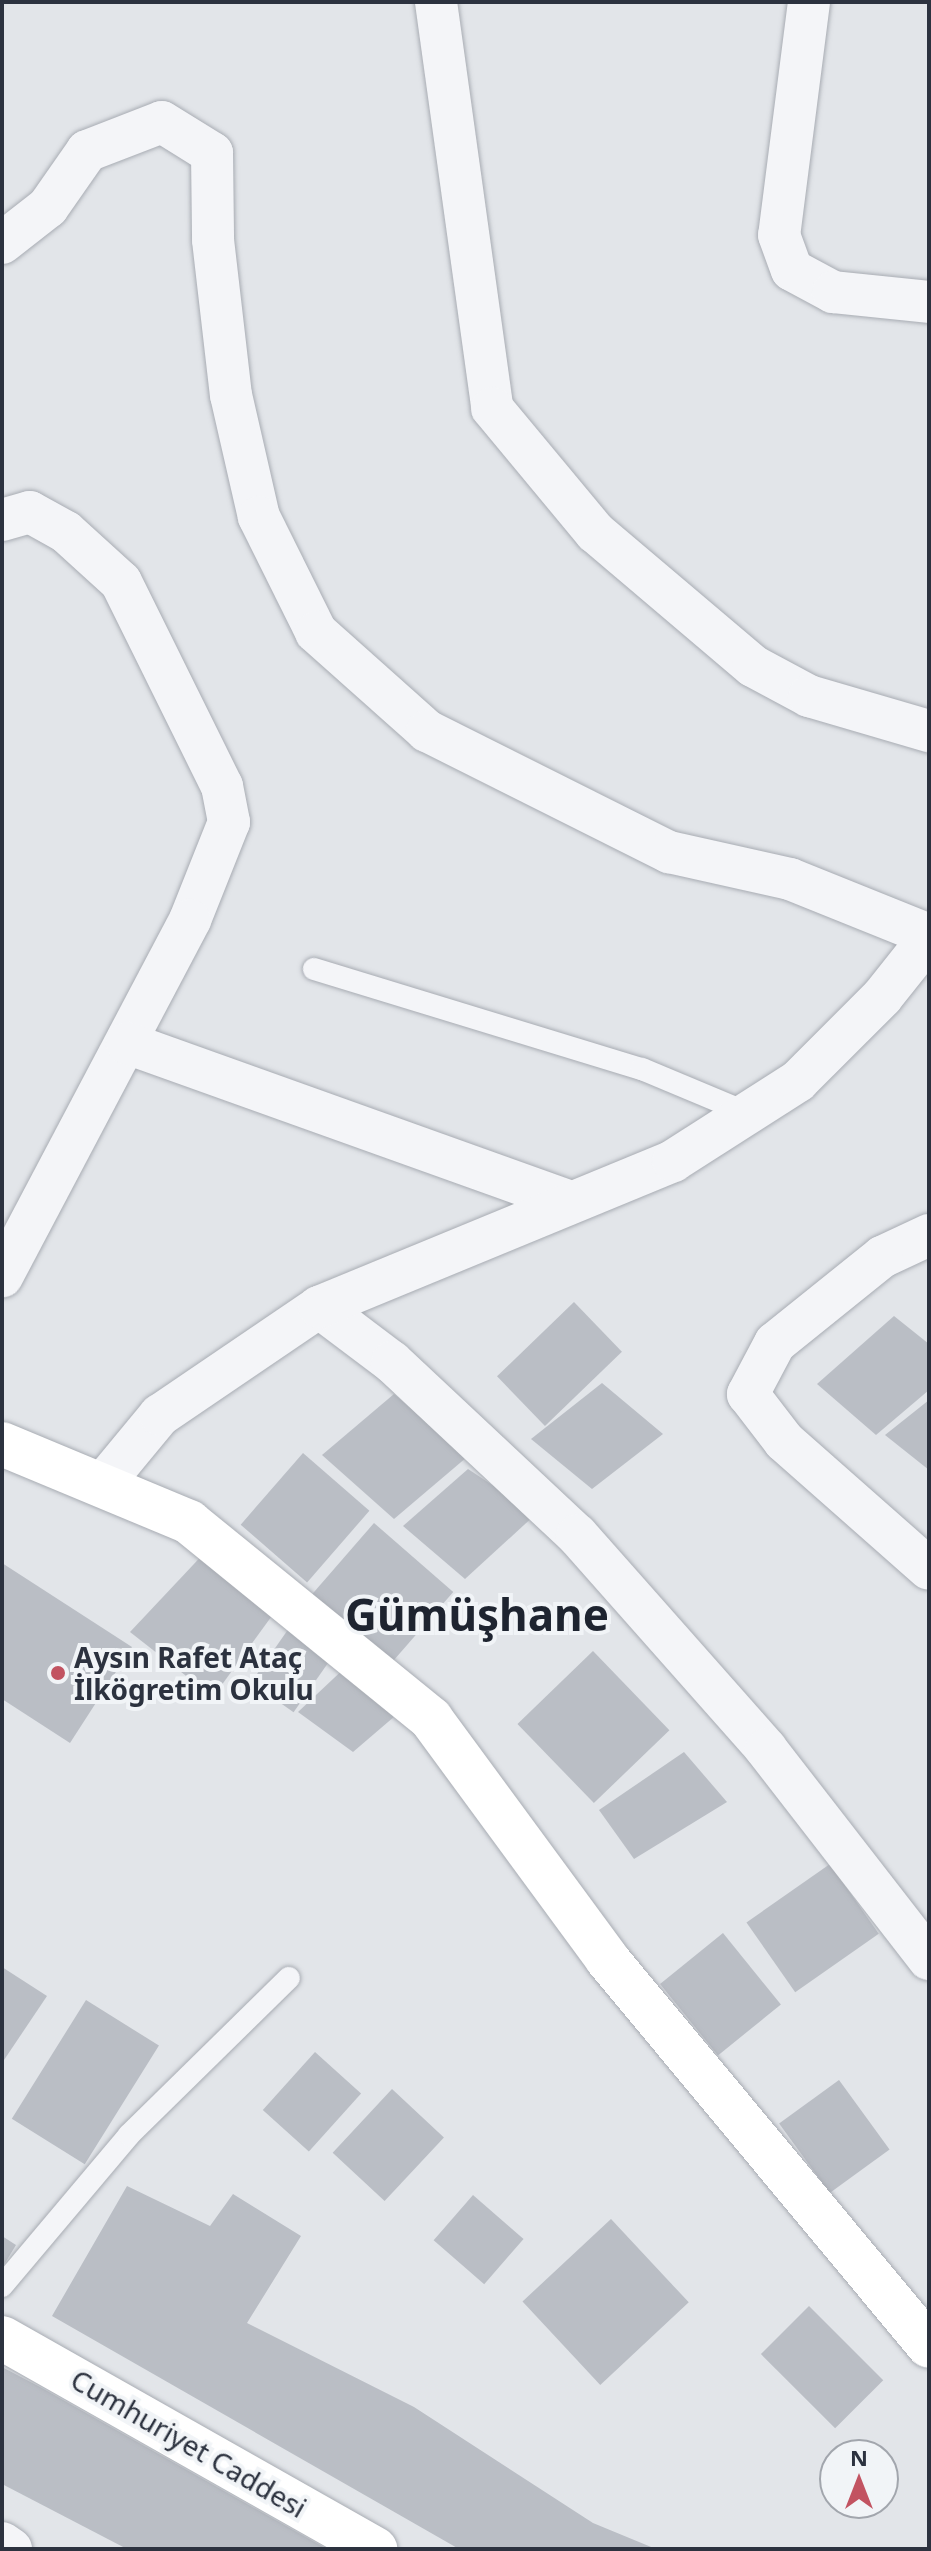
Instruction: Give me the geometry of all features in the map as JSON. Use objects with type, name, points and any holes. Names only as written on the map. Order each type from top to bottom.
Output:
[{"type":"main road","points":[[2,1444],[189,1522],[431,1719],[607,1959],[929,2346]]},
{"type":"main road","name":"Cumhuriyet Caddesi","points":[[2,2338],[375,2549]]},
{"type":"street","points":[[436,2],[492,408],[595,532],[753,666],[809,696],[929,731]]},
{"type":"street","points":[[809,2],[779,235],[792,270],[833,292],[929,302]]},
{"type":"street","points":[[2,243],[48,207],[87,151],[162,122],[212,153],[213,240],[231,395],[259,517],[316,632],[427,731],[669,852],[790,879],[929,937],[882,997],[798,1081],[673,1161],[569,1201],[319,1307],[160,1415],[102,1485]]},
{"type":"street","points":[[2,520],[30,512],[66,532],[121,582],[222,786],[229,822],[190,920],[2,1277]]},
{"type":"street","points":[[127,1043],[569,1201]]},
{"type":"street","points":[[929,1235],[882,1257],[775,1343],[748,1394],[784,1441],[929,1569]]},
{"type":"street","points":[[319,1307],[392,1362],[577,1535],[766,1749],[929,1959]]},
{"type":"street","points":[[2,2543],[11,2549]]},
{"type":"lane","points":[[314,969],[642,1069],[747,1113]]},
{"type":"lane","points":[[2,2286],[129,2135],[289,1978]]},
{"type":"building","points":[[574,1302],[622,1352],[545,1426],[497,1376]]},
{"type":"building","points":[[894,1316],[929,1344],[929,1390],[876,1435],[817,1384]]},
{"type":"building","points":[[602,1383],[663,1434],[592,1489],[531,1439]]},
{"type":"building","points":[[394,1394],[467,1457],[394,1519],[322,1455]]},
{"type":"building","points":[[929,1400],[929,1470],[885,1435]]},
{"type":"building","points":[[303,1453],[369,1511],[307,1582],[241,1525]]},
{"type":"building","points":[[468,1469],[536,1514],[465,1579],[403,1526]]},
{"type":"building","points":[[374,1523],[453,1592],[391,1664],[312,1595]]},
{"type":"building","points":[[209,1548],[282,1602],[213,1697],[130,1632]]},
{"type":"building","name":"Aysın Rafet Ataç İlkögretim Okulu","points":[[2,1563],[132,1647],[70,1743],[2,1699]]},
{"type":"building","points":[[294,1621],[337,1651],[294,1712],[251,1682]]},
{"type":"building","points":[[593,1651],[669,1730],[594,1803],[517,1724]]},
{"type":"building","points":[[351,1662],[402,1710],[353,1752],[298,1712]]},
{"type":"building","points":[[684,1752],[727,1802],[634,1859],[599,1810]]},
{"type":"building","points":[[830,1864],[879,1934],[795,1992],[746,1923]]},
{"type":"building","points":[[723,1933],[781,2004],[718,2055],[660,1984]]},
{"type":"building","points":[[2,1967],[47,1996],[2,2063]]},
{"type":"building","points":[[86,2000],[159,2046],[85,2164],[12,2119]]},
{"type":"building","points":[[315,2052],[361,2093],[309,2151],[263,2110]]},
{"type":"building","points":[[839,2080],[890,2150],[830,2193],[779,2123]]},
{"type":"building","points":[[392,2089],[444,2137],[385,2201],[333,2153]]},
{"type":"building","points":[[127,2186],[210,2226],[233,2194],[301,2236],[247,2323],[414,2407],[593,2523],[656,2549],[459,2549],[52,2316]]},
{"type":"building","points":[[473,2195],[524,2239],[484,2284],[434,2240]]},
{"type":"building","points":[[611,2219],[689,2302],[600,2385],[523,2302]]},
{"type":"building","points":[[2,2236],[16,2245],[2,2268]]},
{"type":"building","points":[[809,2306],[883,2380],[835,2428],[761,2354]]},
{"type":"building","points":[[2,2367],[327,2549],[127,2549],[2,2484]]},
{"type":"place","name":"Aysın Rafet Ataç İlkögretim Okulu","points":[[58,1673]]},
{"type":"district","name":"Gümüşhane","points":[[477,1614]]}]
